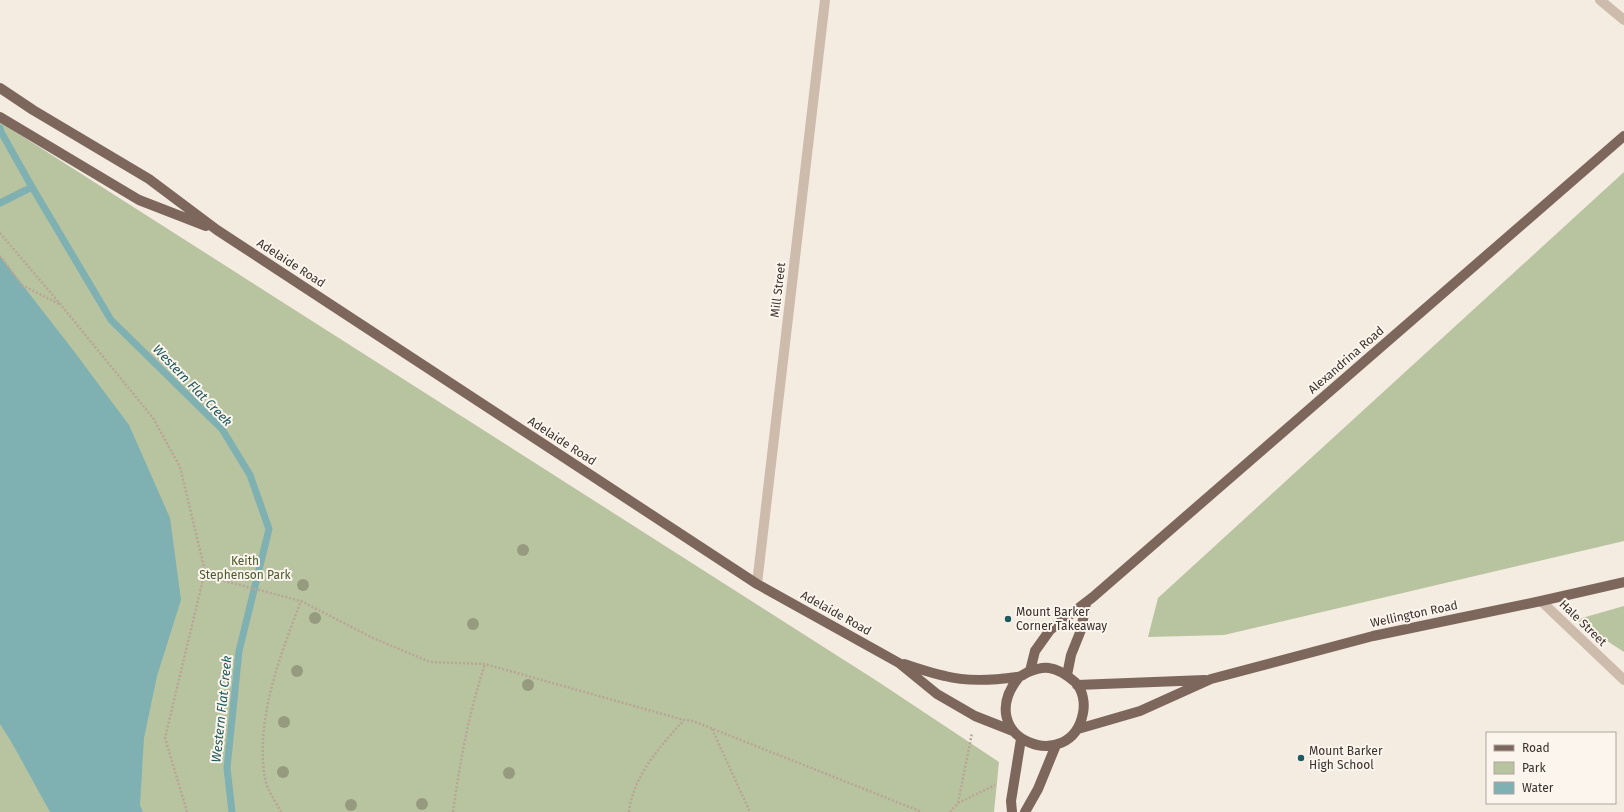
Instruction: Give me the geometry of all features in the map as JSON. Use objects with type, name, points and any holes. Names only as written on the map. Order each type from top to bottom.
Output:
[{"type":"main road","name":"Adelaide Road","points":[[0,88],[33,110],[149,179],[217,230],[757,584],[899,663],[937,694],[975,716],[1013,731]]},
{"type":"main road","name":"Adelaide Road","points":[[0,118],[139,200],[217,230]]},
{"type":"main road","name":"Alexandrina Road","points":[[1030,671],[1035,651],[1050,630],[1086,603],[1624,136]]},
{"type":"main road","name":"Wellington Road","points":[[1078,729],[1140,711],[1211,679],[1373,636],[1624,582]]},
{"type":"main road","points":[[1067,675],[1071,655],[1081,630],[1086,603]]},
{"type":"main road","name":"Adelaide Road","points":[[899,663],[946,677],[977,680],[1019,677]]},
{"type":"main road","points":[[1048,668],[1067,675],[1077,685],[1083,697],[1084,707],[1082,722],[1071,737],[1056,746],[1033,745],[1021,739],[1013,731],[1007,719],[1006,702],[1010,688],[1019,677],[1030,671],[1048,668]]},
{"type":"main road","name":"Wellington Road","points":[[1077,685],[1211,679]]},
{"type":"main road","points":[[1012,812],[1011,802],[1021,739]]},
{"type":"main road","points":[[1025,812],[1038,789],[1056,746]]},
{"type":"street","name":"Mill Street","points":[[757,584],[825,0]]},
{"type":"street","points":[[1600,0],[1624,20]]},
{"type":"street","name":"Hale Street","points":[[1541,601],[1624,680]]},
{"type":"path","points":[[0,233],[153,418],[180,467],[205,571],[164,738],[187,812]]},
{"type":"path","points":[[0,256],[22,285],[61,305]]},
{"type":"path","points":[[205,571],[216,579],[301,600],[373,638],[430,662],[485,664],[684,720],[693,721],[922,812]]},
{"type":"path","points":[[281,812],[266,780],[263,746],[269,702],[286,642],[301,600]]},
{"type":"path","points":[[453,812],[462,751],[474,696],[485,664]]},
{"type":"path","points":[[958,803],[975,716]]},
{"type":"path","points":[[629,812],[635,791],[642,775],[666,739],[684,720]]},
{"type":"path","points":[[712,729],[750,812]]},
{"type":"path","points":[[950,812],[958,803],[1016,776]]},
{"type":"green space","name":"Keith Stephenson Park","points":[[0,122],[877,681],[999,762],[994,812],[0,812]]},
{"type":"green space","points":[[1624,172],[1624,541],[1224,635],[1148,637],[1158,598]]},
{"type":"green space","points":[[1624,606],[1624,652],[1575,620]]},
{"type":"water","points":[[0,256],[129,425],[170,518],[181,600],[157,676],[144,738],[140,805],[143,812],[50,812],[0,724]]},
{"type":"waterway","points":[[0,128],[32,187],[0,203]]},
{"type":"waterway","name":"Western Flat Creek","points":[[32,187],[111,320],[222,429],[250,475],[269,529],[239,651],[227,768],[232,812]]},
{"type":"place","name":"Mount Barker Corner Takeaway","points":[[1008,619]]},
{"type":"place","name":"Mount Barker High School","points":[[1301,758]]}]
